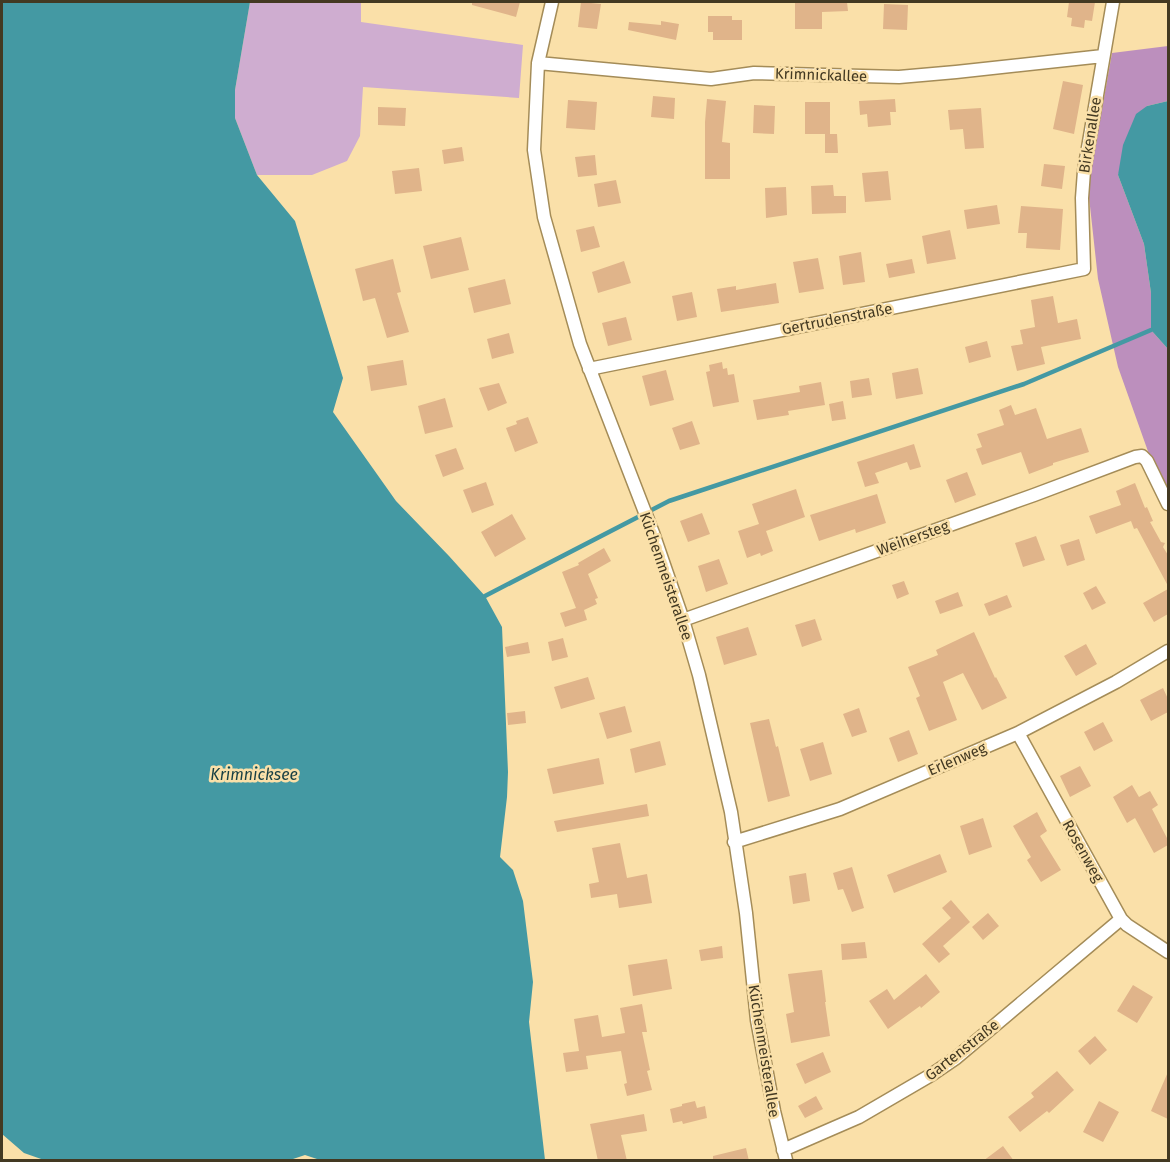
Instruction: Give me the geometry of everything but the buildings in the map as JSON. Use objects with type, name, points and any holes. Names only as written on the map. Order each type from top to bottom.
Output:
[{"type":"street","name":"Küchenmeisterallee","points":[[552,2],[538,63],[534,150],[544,217],[580,344],[653,532],[683,620],[712,730],[731,812],[746,913],[757,1020],[774,1111],[785,1155]]},
{"type":"street","name":"Birkenallee","points":[[1084,269],[1082,198],[1084,171],[1113,2]]},
{"type":"street","name":"Krimnickallee","points":[[538,63],[711,79],[754,73],[899,77],[1103,56]]},
{"type":"street","name":"Gertrudenstraße","points":[[589,369],[1084,269]]},
{"type":"street","name":"Weihersteg","points":[[683,620],[1135,457],[1142,456],[1147,461],[1168,504]]},
{"type":"street","name":"Erlenweg","points":[[734,842],[840,809],[1018,733],[1116,682],[1168,651]]},
{"type":"street","name":"Rosenweg","points":[[1018,733],[1120,919],[1168,952]]},
{"type":"street","name":"Gartenstraße","points":[[785,1155],[859,1117],[956,1058],[1120,919]]},
{"type":"shaded area","points":[[250,2],[361,2],[361,22],[523,45],[519,98],[363,87],[360,136],[347,161],[312,175],[257,175],[235,118],[235,90]]},
{"type":"shaded area","points":[[1168,46],[1168,101],[1147,106],[1118,175],[1144,244],[1151,293],[1151,330],[1168,349],[1168,491],[1150,457],[1118,367],[1098,279],[1088,188],[1112,53]]},
{"type":"water","name":"Krimnicksee","points":[[2,2],[250,2],[235,90],[235,118],[257,175],[295,221],[343,378],[333,412],[396,501],[485,596],[502,627],[508,772],[500,857],[513,870],[523,901],[533,982],[529,1022],[545,1160],[320,1160],[305,1155],[290,1160],[44,1160],[24,1153],[2,1134]]},
{"type":"water","points":[[1168,101],[1168,349],[1151,330],[1151,293],[1144,244],[1118,175],[1123,145],[1136,114],[1147,106]]},
{"type":"waterway","points":[[485,596],[669,501],[1024,384],[1151,330]]}]
